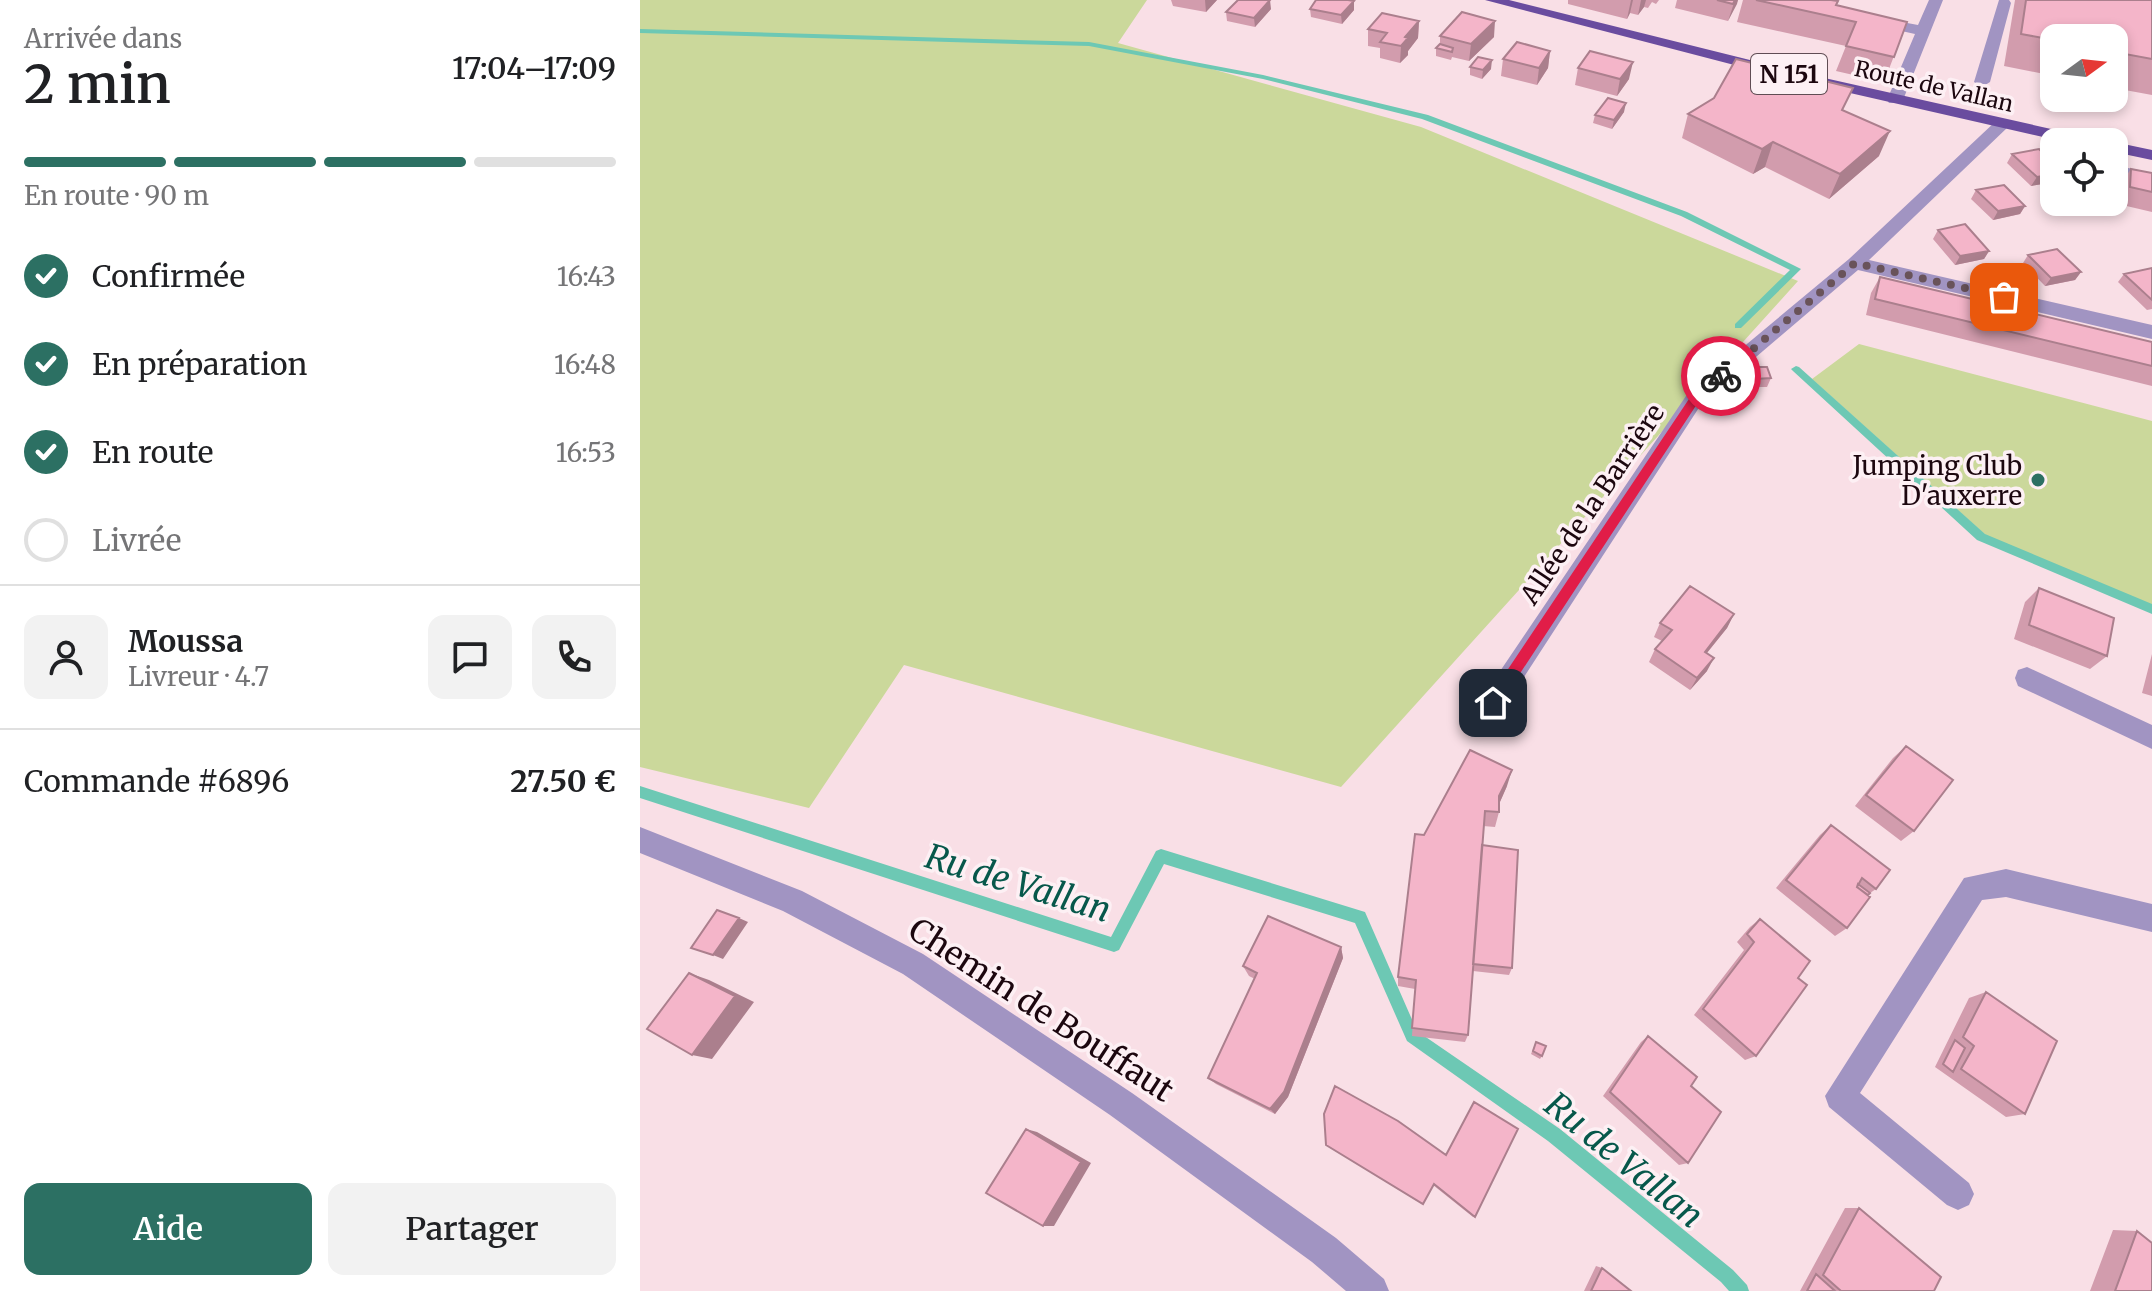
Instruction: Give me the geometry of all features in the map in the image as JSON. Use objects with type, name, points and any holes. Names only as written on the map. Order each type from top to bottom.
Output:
[{"type":"main road","name":"Route de Vallan","points":[[1492,0],[1895,100],[2040,132]]},
{"type":"main road","points":[[2128,150],[2152,155]]},
{"type":"street","points":[[1895,100],[1936,0]]},
{"type":"street","points":[[1982,82],[2004,3]]},
{"type":"street","points":[[1865,19],[1924,31]]},
{"type":"street","name":"Allée de la Barrière","points":[[1493,703],[1695,398],[1855,263],[2002,124]]},
{"type":"street","points":[[2128,173],[2152,178]]},
{"type":"street","points":[[1855,263],[2152,332]]},
{"type":"street","points":[[2027,678],[2152,737]]},
{"type":"street","name":"Chemin de Bouffaut","points":[[640,840],[792,901],[913,964],[1121,1104],[1324,1250],[1372,1291]]},
{"type":"street","points":[[1958,1194],[1840,1096],[1974,888],[2006,883],[2152,918]]},
{"type":"green space","points":[[640,0],[1147,0],[1118,43],[1421,127],[1798,281],[1341,787],[904,665],[809,808],[640,767]]},
{"type":"green space","name":"Jumping Club D'auxerre","points":[[1859,344],[2152,421],[2152,605],[1989,538],[1812,379]]},
{"type":"building","points":[[1238,0],[1270,0],[1254,18],[1226,12]]},
{"type":"building","points":[[1316,0],[1354,1],[1341,15],[1310,9]]},
{"type":"building","points":[[1756,0],[1838,1],[1836,5],[1907,22],[1894,57],[1846,46],[1856,22]]},
{"type":"building","points":[[2026,0],[2152,0],[2152,59],[2128,55],[2128,24],[2040,24],[2040,37],[2021,34]]},
{"type":"building","points":[[1462,12],[1495,21],[1471,44],[1440,36]]},
{"type":"building","points":[[1382,13],[1419,21],[1401,46],[1380,42],[1387,33],[1368,29]]},
{"type":"building","points":[[1517,42],[1550,51],[1539,68],[1503,59]]},
{"type":"building","points":[[1440,44],[1453,48],[1452,52],[1436,48]]},
{"type":"building","points":[[1590,51],[1633,62],[1620,79],[1578,68]]},
{"type":"building","points":[[1478,57],[1492,60],[1483,70],[1470,67]]},
{"type":"building","points":[[1736,59],[1853,88],[1842,110],[1890,131],[1840,174],[1773,142],[1762,149],[1688,114],[1714,98]]},
{"type":"building","points":[[1608,98],[1626,103],[1614,120],[1595,115]]},
{"type":"building","points":[[2039,149],[2040,176],[2037,177],[2012,154]]},
{"type":"building","points":[[2131,169],[2152,173],[2152,192],[2130,187]]},
{"type":"building","points":[[2004,185],[2025,206],[1998,211],[1976,190]]},
{"type":"building","points":[[1965,224],[1989,251],[1960,256],[1938,230]]},
{"type":"building","points":[[2057,249],[2081,272],[2051,278],[2028,255]]},
{"type":"building","points":[[2152,268],[2152,300],[2124,274]]},
{"type":"building","points":[[1880,277],[2152,342],[2152,366],[1875,299]]},
{"type":"building","points":[[1752,367],[1767,367],[1771,378],[1755,379]]},
{"type":"building","points":[[1690,586],[1734,614],[1705,652],[1714,658],[1697,678],[1655,649],[1672,630],[1660,623]]},
{"type":"building","points":[[2039,588],[2114,618],[2107,656],[2029,625]]},
{"type":"building","points":[[1906,746],[1953,780],[1914,831],[1866,795]]},
{"type":"building","points":[[1470,750],[1512,770],[1499,796],[1499,812],[1485,811],[1468,1035],[1412,1028],[1416,980],[1398,977],[1415,834],[1424,835]]},
{"type":"building","points":[[1831,825],[1890,870],[1876,889],[1862,878],[1857,887],[1870,897],[1847,928],[1786,880]]},
{"type":"building","points":[[1482,845],[1518,850],[1512,968],[1473,964]]},
{"type":"building","points":[[1858,884],[1870,893],[1868,895],[1857,887]]},
{"type":"building","points":[[717,910],[739,918],[713,955],[691,948]]},
{"type":"building","points":[[1268,916],[1341,947],[1284,1092],[1270,1109],[1208,1078],[1257,973],[1243,966]]},
{"type":"building","points":[[1760,919],[1810,961],[1798,978],[1807,985],[1756,1056],[1703,1009],[1754,942],[1747,934]]},
{"type":"building","points":[[689,973],[735,996],[692,1055],[647,1029]]},
{"type":"building","points":[[1986,992],[2057,1041],[2025,1114],[1961,1069],[1974,1046],[1963,1037]]},
{"type":"building","points":[[1648,1036],[1697,1077],[1691,1086],[1721,1112],[1688,1163],[1610,1092]]},
{"type":"building","points":[[1955,1040],[1965,1048],[1953,1072],[1943,1064]]},
{"type":"building","points":[[1536,1042],[1546,1046],[1542,1056],[1533,1051]]},
{"type":"building","points":[[1335,1086],[1398,1121],[1446,1155],[1474,1102],[1518,1129],[1475,1217],[1434,1184],[1423,1204],[1326,1145],[1324,1114]]},
{"type":"building","points":[[1026,1129],[1081,1162],[1043,1226],[986,1193]]},
{"type":"building","points":[[1859,1208],[1941,1277],[1934,1291],[1841,1291],[1823,1275]]},
{"type":"building","points":[[2137,1231],[2152,1243],[2152,1291],[2115,1291]]},
{"type":"building","points":[[1602,1268],[1631,1291],[1591,1291]]},
{"type":"building","points":[[1816,1274],[1835,1291],[1807,1291]]},
{"type":"waterway","points":[[640,31],[1089,44],[1263,77],[1425,117],[1684,214],[1796,269],[1738,326]]},
{"type":"waterway","points":[[1796,369],[1981,537],[2152,609]]},
{"type":"waterway","name":"Ru de Vallan","points":[[640,792],[1114,945],[1161,856],[1360,917],[1412,1036],[1554,1135],[1727,1276],[1741,1291]]},
{"type":"way so far","points":[[1721,376],[1855,263],[2004,297]]},
{"type":"place","name":"Jumping Club D'auxerre","points":[[2038,480]]},
{"type":"route","points":[[1493,703],[1695,398],[1721,376]]}]
